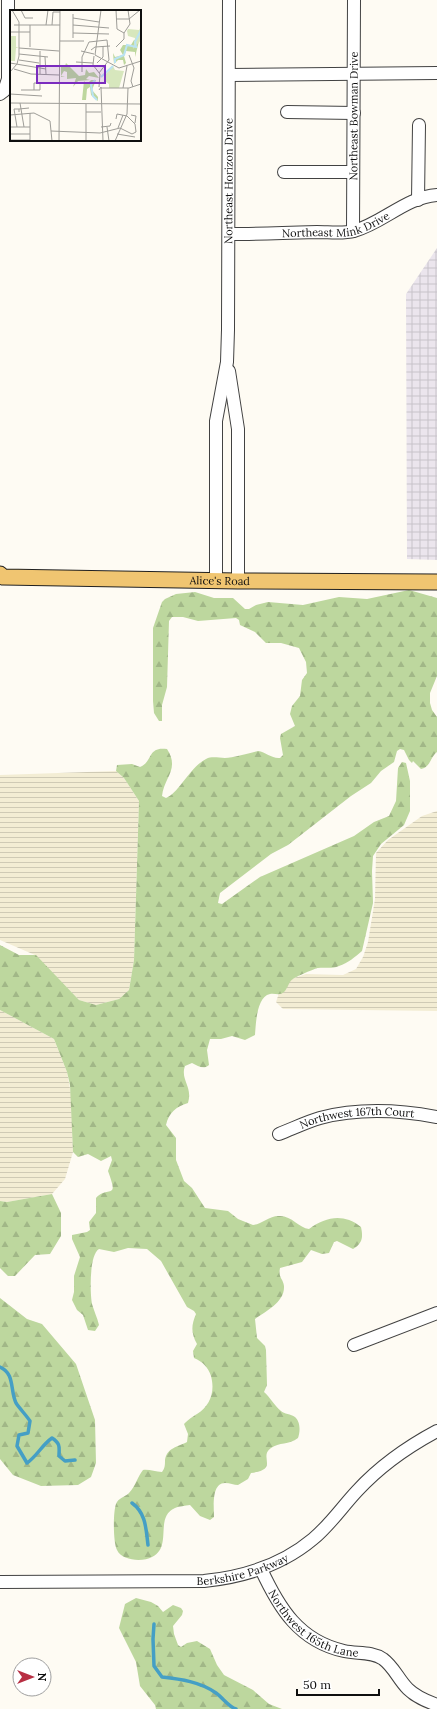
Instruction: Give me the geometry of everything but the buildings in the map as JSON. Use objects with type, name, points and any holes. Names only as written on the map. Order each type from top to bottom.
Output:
[{"type":"main road","name":"Alice's Road","points":[[1,577],[238,581],[437,582]]},
{"type":"street","points":[[0,94],[4,91],[8,79],[8,0]]},
{"type":"street","name":"Northeast Horizon Drive","points":[[229,0],[230,75],[228,362],[238,429],[238,581]]},
{"type":"street","name":"Northeast Bowman Drive","points":[[353,232],[354,0]]},
{"type":"street","points":[[230,75],[437,73]]},
{"type":"street","points":[[287,112],[354,113]]},
{"type":"street","points":[[418,200],[419,125]]},
{"type":"street","points":[[284,172],[353,172]]},
{"type":"street","name":"Northeast Mink Drive","points":[[229,234],[353,232],[381,220],[400,208],[418,200],[428,196],[437,195]]},
{"type":"street","name":"Northeast Horizon Drive","points":[[216,580],[216,420],[228,362]]},
{"type":"street","name":"Northwest 167th Court","points":[[279,1134],[318,1119],[339,1114],[361,1112],[399,1112],[437,1117]]},
{"type":"street","points":[[354,1345],[437,1313]]},
{"type":"street","name":"Berkshire Parkway","points":[[0,1582],[204,1581],[225,1579],[261,1569],[296,1551],[313,1539],[329,1524],[369,1478],[385,1464],[402,1451],[437,1431]]},
{"type":"street","name":"Northwest 165th Lane","points":[[261,1569],[279,1606],[300,1628],[325,1644],[344,1651],[371,1654],[382,1659],[395,1670],[408,1689],[418,1697],[437,1705]]},
{"type":"shaded area","points":[[437,248],[437,560],[407,559],[406,294]]},
{"type":"shaded area","points":[[116,771],[124,778],[139,801],[134,960],[129,990],[119,999],[96,1005],[79,1000],[35,955],[0,940],[0,775]]},
{"type":"shaded area","points":[[437,811],[437,1011],[283,1009],[276,1002],[285,981],[306,974],[343,975],[356,969],[363,957],[368,942],[375,899],[376,853],[388,840],[422,816]]},
{"type":"shaded area","points":[[0,1010],[54,1039],[67,1072],[71,1094],[73,1152],[65,1179],[52,1194],[7,1202],[0,1201]]},
{"type":"green space","points":[[409,590],[437,598],[437,676],[430,693],[430,703],[432,710],[437,717],[437,752],[429,764],[421,769],[413,761],[412,763],[409,760],[404,750],[400,749],[397,751],[394,762],[381,771],[371,783],[351,796],[288,845],[271,854],[220,893],[218,903],[222,904],[260,877],[354,836],[374,822],[389,816],[396,801],[398,768],[402,762],[406,763],[410,781],[410,811],[404,825],[381,844],[373,856],[373,903],[362,951],[342,965],[316,968],[295,978],[290,981],[282,993],[265,996],[259,1006],[256,1018],[255,1035],[245,1040],[232,1036],[221,1039],[210,1039],[207,1050],[209,1065],[203,1067],[192,1063],[185,1066],[184,1075],[189,1092],[188,1103],[180,1106],[171,1113],[166,1125],[176,1138],[176,1160],[184,1181],[192,1188],[205,1208],[228,1211],[238,1219],[253,1225],[276,1216],[280,1216],[288,1218],[302,1227],[309,1229],[328,1219],[341,1218],[361,1227],[362,1240],[353,1249],[337,1241],[334,1242],[329,1253],[322,1254],[311,1250],[302,1262],[280,1268],[280,1276],[284,1286],[281,1297],[274,1306],[255,1319],[257,1338],[265,1346],[266,1350],[267,1385],[264,1392],[281,1411],[297,1419],[300,1428],[298,1438],[291,1442],[271,1448],[266,1455],[267,1466],[265,1469],[251,1473],[248,1479],[238,1485],[225,1483],[217,1487],[214,1497],[214,1517],[210,1520],[200,1516],[190,1505],[180,1506],[169,1512],[164,1525],[162,1546],[158,1552],[148,1559],[133,1560],[123,1556],[117,1550],[114,1527],[116,1504],[118,1500],[131,1491],[143,1470],[162,1472],[165,1465],[166,1456],[170,1450],[187,1442],[188,1434],[184,1424],[202,1410],[209,1402],[212,1392],[211,1376],[205,1365],[194,1358],[193,1351],[197,1344],[192,1329],[196,1314],[187,1307],[161,1261],[147,1249],[128,1248],[114,1252],[99,1249],[96,1253],[93,1259],[91,1283],[92,1304],[99,1325],[95,1331],[88,1330],[83,1315],[77,1310],[72,1300],[74,1292],[74,1276],[80,1257],[72,1239],[72,1235],[90,1230],[89,1222],[96,1213],[96,1198],[101,1194],[111,1191],[113,1186],[108,1171],[112,1160],[111,1156],[101,1161],[88,1154],[78,1157],[73,1152],[70,1085],[67,1072],[54,1039],[0,1010],[0,945],[19,955],[36,955],[79,1000],[96,1005],[119,999],[129,990],[134,960],[139,801],[124,778],[116,771],[117,765],[132,764],[140,767],[147,762],[156,750],[167,749],[171,756],[172,768],[163,789],[162,796],[166,798],[171,796],[195,768],[208,758],[228,758],[258,751],[277,758],[280,758],[283,755],[280,738],[281,734],[295,726],[290,714],[292,706],[300,696],[302,680],[307,673],[306,662],[299,648],[281,643],[266,643],[255,632],[240,625],[239,620],[236,618],[198,621],[183,617],[172,617],[169,621],[167,687],[162,705],[162,721],[159,721],[154,713],[153,701],[153,628],[162,602],[165,599],[176,594],[195,592],[214,598],[233,598],[245,609],[249,609],[256,605],[268,602],[303,605],[339,597],[367,599]]},
{"type":"green space","points":[[52,1194],[61,1213],[61,1236],[50,1254],[35,1255],[15,1276],[8,1276],[0,1268],[0,1201],[7,1202]]},
{"type":"green space","points":[[0,1298],[27,1319],[42,1324],[76,1364],[95,1420],[96,1463],[91,1477],[78,1485],[41,1486],[13,1475],[0,1459]]},
{"type":"green space","points":[[136,1598],[151,1602],[158,1606],[163,1612],[173,1605],[181,1608],[183,1611],[182,1615],[173,1626],[178,1645],[181,1647],[187,1643],[197,1641],[210,1649],[217,1665],[224,1675],[253,1690],[269,1704],[282,1709],[156,1709],[155,1705],[140,1686],[136,1662],[119,1628],[125,1604]]},
{"type":"waterway","points":[[0,1367],[8,1373],[16,1403],[30,1421],[28,1433],[19,1435],[17,1446],[27,1463],[52,1438],[58,1444],[59,1456],[65,1461],[75,1460]]},
{"type":"waterway","points":[[132,1503],[137,1507],[143,1516],[148,1545]]},
{"type":"waterway","points":[[154,1624],[154,1666],[162,1677],[183,1680],[204,1686],[216,1693],[236,1709]]}]
